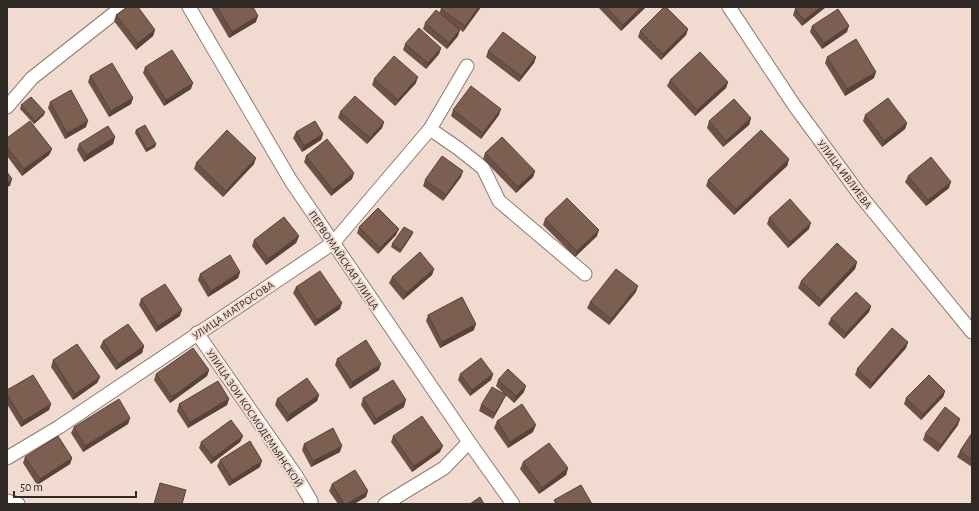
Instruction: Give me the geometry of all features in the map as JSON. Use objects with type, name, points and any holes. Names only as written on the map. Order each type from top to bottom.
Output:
[{"type":"street","points":[[7,107],[32,78],[122,7]]},
{"type":"street","name":"ПЕРВОМАЙСКАЯ УЛИЦА","points":[[189,7],[291,181],[513,504]]},
{"type":"street","name":"УЛИЦА ИВЛИЕВА","points":[[729,7],[794,105],[860,195],[972,332]]},
{"type":"street","name":"УЛИЦА МАТРОСОВА","points":[[7,458],[59,427],[333,243],[430,129],[467,66]]},
{"type":"street","points":[[430,129],[483,168],[499,201],[585,274]]},
{"type":"street","name":"УЛИЦА ЗОИ КОСМОДЕМЬЯНСКОЙ","points":[[197,333],[297,477],[311,501],[311,504]]},
{"type":"street","points":[[385,504],[444,468],[469,442]]},
{"type":"street","points":[[7,501],[18,504]]},
{"type":"building","points":[[127,7],[138,7],[155,30],[138,43],[116,15]]},
{"type":"building","points":[[217,7],[253,7],[258,16],[232,32]]},
{"type":"building","points":[[442,7],[479,7],[465,26],[441,9]]},
{"type":"building","points":[[606,7],[641,7],[623,25]]},
{"type":"building","points":[[664,7],[666,7],[688,29],[663,54],[640,31]]},
{"type":"building","points":[[798,7],[821,7],[804,20],[795,9]]},
{"type":"building","points":[[838,9],[849,26],[824,43],[812,26]]},
{"type":"building","points":[[436,10],[460,30],[449,43],[425,23]]},
{"type":"building","points":[[419,28],[441,48],[428,63],[405,44]]},
{"type":"building","points":[[503,32],[536,57],[521,76],[488,51]]},
{"type":"building","points":[[856,39],[876,72],[847,89],[827,57]]},
{"type":"building","points":[[172,50],[193,83],[166,100],[145,67]]},
{"type":"building","points":[[700,52],[728,82],[697,110],[670,80]]},
{"type":"building","points":[[394,56],[418,77],[398,100],[374,79]]},
{"type":"building","points":[[112,63],[133,98],[111,111],[90,76]]},
{"type":"building","points":[[471,86],[501,109],[483,133],[453,110]]},
{"type":"building","points":[[71,90],[88,121],[67,133],[50,102]]},
{"type":"building","points":[[355,96],[384,122],[370,138],[340,112]]},
{"type":"building","points":[[31,97],[45,112],[35,121],[21,105]]},
{"type":"building","points":[[888,98],[907,123],[884,141],[865,115]]},
{"type":"building","points":[[734,99],[751,118],[726,141],[709,121]]},
{"type":"building","points":[[30,121],[52,149],[24,169],[7,147],[7,138]]},
{"type":"building","points":[[315,121],[323,134],[304,146],[296,132]]},
{"type":"building","points":[[145,125],[156,144],[147,149],[136,130]]},
{"type":"building","points":[[108,126],[115,137],[86,155],[79,144]]},
{"type":"building","points":[[227,130],[256,158],[226,191],[196,163]]},
{"type":"building","points":[[761,130],[789,159],[736,209],[708,180]]},
{"type":"building","points":[[502,137],[535,171],[518,187],[485,153]]},
{"type":"building","points":[[327,139],[354,173],[333,190],[306,156]]},
{"type":"building","points":[[442,156],[463,171],[446,195],[425,180]]},
{"type":"building","points":[[931,157],[951,182],[928,200],[908,176]]},
{"type":"building","points":[[7,172],[12,179],[7,183]]},
{"type":"building","points":[[567,198],[599,230],[577,251],[545,219]]},
{"type":"building","points":[[790,199],[811,223],[790,242],[769,218]]},
{"type":"building","points":[[378,208],[399,229],[380,248],[359,227]]},
{"type":"building","points":[[284,217],[299,236],[268,259],[254,240]]},
{"type":"building","points":[[404,227],[413,232],[401,250],[392,244]]},
{"type":"building","points":[[837,243],[857,262],[821,300],[801,281]]},
{"type":"building","points":[[420,252],[434,269],[406,293],[392,277]]},
{"type":"building","points":[[230,255],[240,272],[211,291],[200,274]]},
{"type":"building","points":[[616,269],[638,286],[611,319],[590,302]]},
{"type":"building","points":[[320,271],[342,303],[317,320],[296,287]]},
{"type":"building","points":[[165,284],[182,310],[158,326],[141,299]]},
{"type":"building","points":[[856,292],[871,306],[846,333],[831,318]]},
{"type":"building","points":[[462,297],[476,324],[442,342],[428,315]]},
{"type":"building","points":[[128,324],[144,346],[118,364],[103,341]]},
{"type":"building","points":[[892,328],[908,342],[872,383],[857,369]]},
{"type":"building","points":[[366,340],[381,364],[352,382],[337,359]]},
{"type":"building","points":[[77,344],[100,377],[75,394],[53,360]]},
{"type":"building","points":[[193,348],[209,370],[172,397],[156,374]]},
{"type":"building","points":[[481,358],[493,374],[472,390],[460,374]]},
{"type":"building","points":[[508,369],[526,386],[516,396],[498,380]]},
{"type":"building","points":[[33,375],[51,404],[23,421],[7,394],[7,390]]},
{"type":"building","points":[[929,375],[945,391],[923,414],[906,398]]},
{"type":"building","points":[[307,378],[319,395],[289,415],[277,399]]},
{"type":"building","points":[[393,380],[406,400],[376,419],[363,398]]},
{"type":"building","points":[[218,381],[229,399],[190,422],[179,404]]},
{"type":"building","points":[[492,387],[506,395],[495,413],[481,405]]},
{"type":"building","points":[[119,399],[130,418],[85,446],[74,427]]},
{"type":"building","points":[[522,404],[536,425],[510,442],[497,421]]},
{"type":"building","points":[[945,407],[960,419],[941,445],[925,434]]},
{"type":"building","points":[[422,416],[443,446],[414,466],[393,436]]},
{"type":"building","points":[[231,420],[243,436],[213,458],[201,442]]},
{"type":"building","points":[[333,428],[342,446],[313,461],[304,444]]},
{"type":"building","points":[[972,433],[972,460],[960,451]]},
{"type":"building","points":[[58,436],[72,458],[40,479],[25,457]]},
{"type":"building","points":[[250,441],[262,461],[232,480],[220,460]]},
{"type":"building","points":[[549,443],[568,468],[542,488],[523,462]]},
{"type":"building","points":[[355,470],[368,491],[347,504],[344,504],[332,484]]},
{"type":"building","points":[[160,483],[186,490],[182,504],[154,504]]},
{"type":"building","points":[[581,485],[592,504],[556,504],[554,500]]},
{"type":"building","points":[[480,497],[484,504],[470,504]]}]
